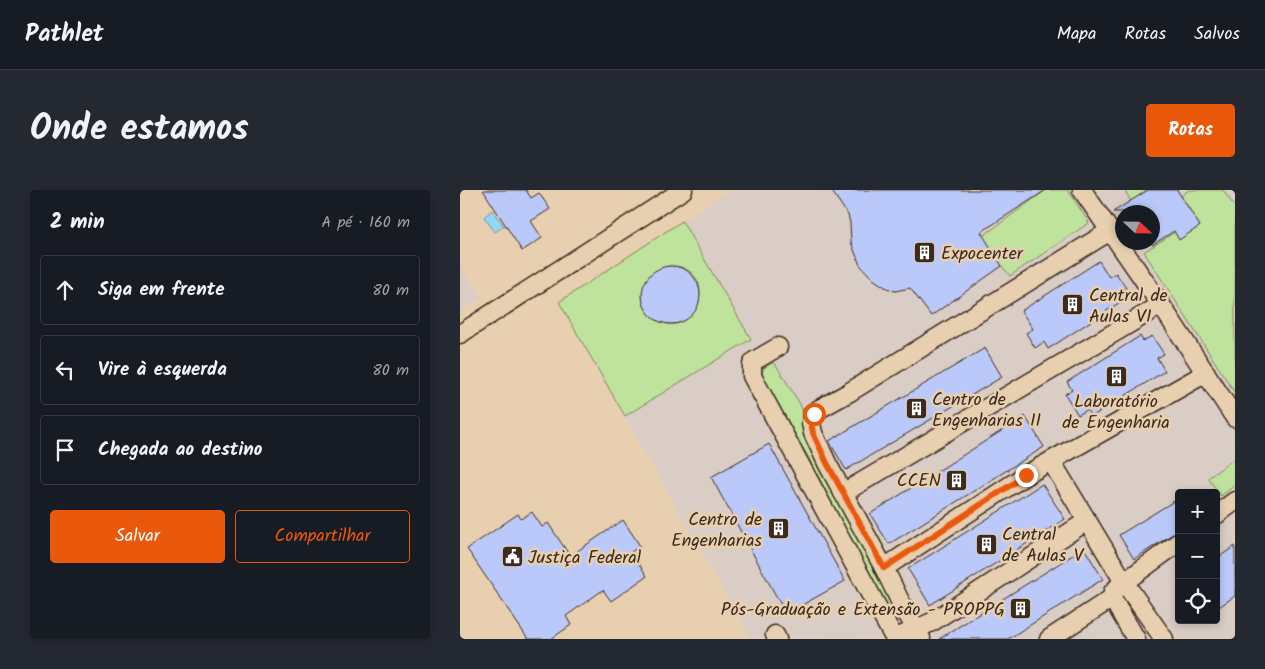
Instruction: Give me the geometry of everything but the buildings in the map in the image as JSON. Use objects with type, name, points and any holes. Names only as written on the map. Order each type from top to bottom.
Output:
[{"type":"street","points":[[460,334],[683,190]]},
{"type":"street","points":[[1082,190],[1161,305],[1235,418]]},
{"type":"street","points":[[919,634],[842,493],[813,433],[811,423],[814,414],[1110,231]]},
{"type":"street","points":[[842,493],[1161,305]]},
{"type":"street","points":[[778,347],[754,361],[752,376],[892,638],[919,634],[932,622],[1087,521]]},
{"type":"street","points":[[884,568],[1026,475],[1206,373]]},
{"type":"street","points":[[1051,461],[1087,521],[1129,577],[1164,639]]},
{"type":"street","points":[[1220,512],[1235,501]]},
{"type":"street","points":[[1136,639],[1112,598],[1113,592],[1129,577],[1175,545]]},
{"type":"street","points":[[1049,639],[1112,598]]},
{"type":"shaded area","points":[[730,190],[1235,190],[1235,639],[751,639],[559,302]]},
{"type":"shaded area","points":[[460,266],[482,298],[460,312]]},
{"type":"green space","points":[[1046,190],[1068,190],[1089,223],[1010,276],[983,236]]},
{"type":"green space","points":[[1127,190],[1148,190],[1131,201],[1126,193]]},
{"type":"green space","points":[[1189,190],[1223,190],[1235,207],[1235,393],[1144,252],[1147,250],[1160,250],[1160,242],[1175,232],[1179,239],[1200,226],[1181,196]]},
{"type":"green space","points":[[682,221],[751,339],[625,416],[559,302]],"holes":[[[670,266],[681,267],[693,274],[699,284],[700,295],[697,306],[690,316],[681,322],[670,324],[657,320],[646,310],[642,295],[648,278],[657,270]]]},
{"type":"green space","points":[[773,363],[800,404],[803,412],[803,434],[901,616],[901,620],[894,621],[807,455],[765,380],[762,373],[765,367]]},
{"type":"green space","points":[[1235,458],[1235,485],[1221,496],[1220,489],[1216,489],[1208,478]]},
{"type":"water","points":[[492,210],[504,226],[495,232],[484,217]]},
{"type":"place","name":"Expocenter","points":[[925,253]]},
{"type":"place","name":"Central de Aulas VI","points":[[1073,305]]},
{"type":"place","name":"Laboratório de Engenharia","points":[[1116,376]]},
{"type":"place","name":"Centro de Engenharias II","points":[[916,409]]},
{"type":"place","name":"CCEN","points":[[957,480]]},
{"type":"place","name":"Centro de Engenharias","points":[[778,529]]},
{"type":"place","name":"Central de Aulas V","points":[[986,544]]},
{"type":"place","name":"Justiça Federal","points":[[512,557]]},
{"type":"place","name":"Pós-Graduação e Extensão - PROPPG","points":[[1021,609]]},
{"type":"route","points":[[814,414],[811,423],[813,433],[842,493],[884,568],[1026,475]]}]
